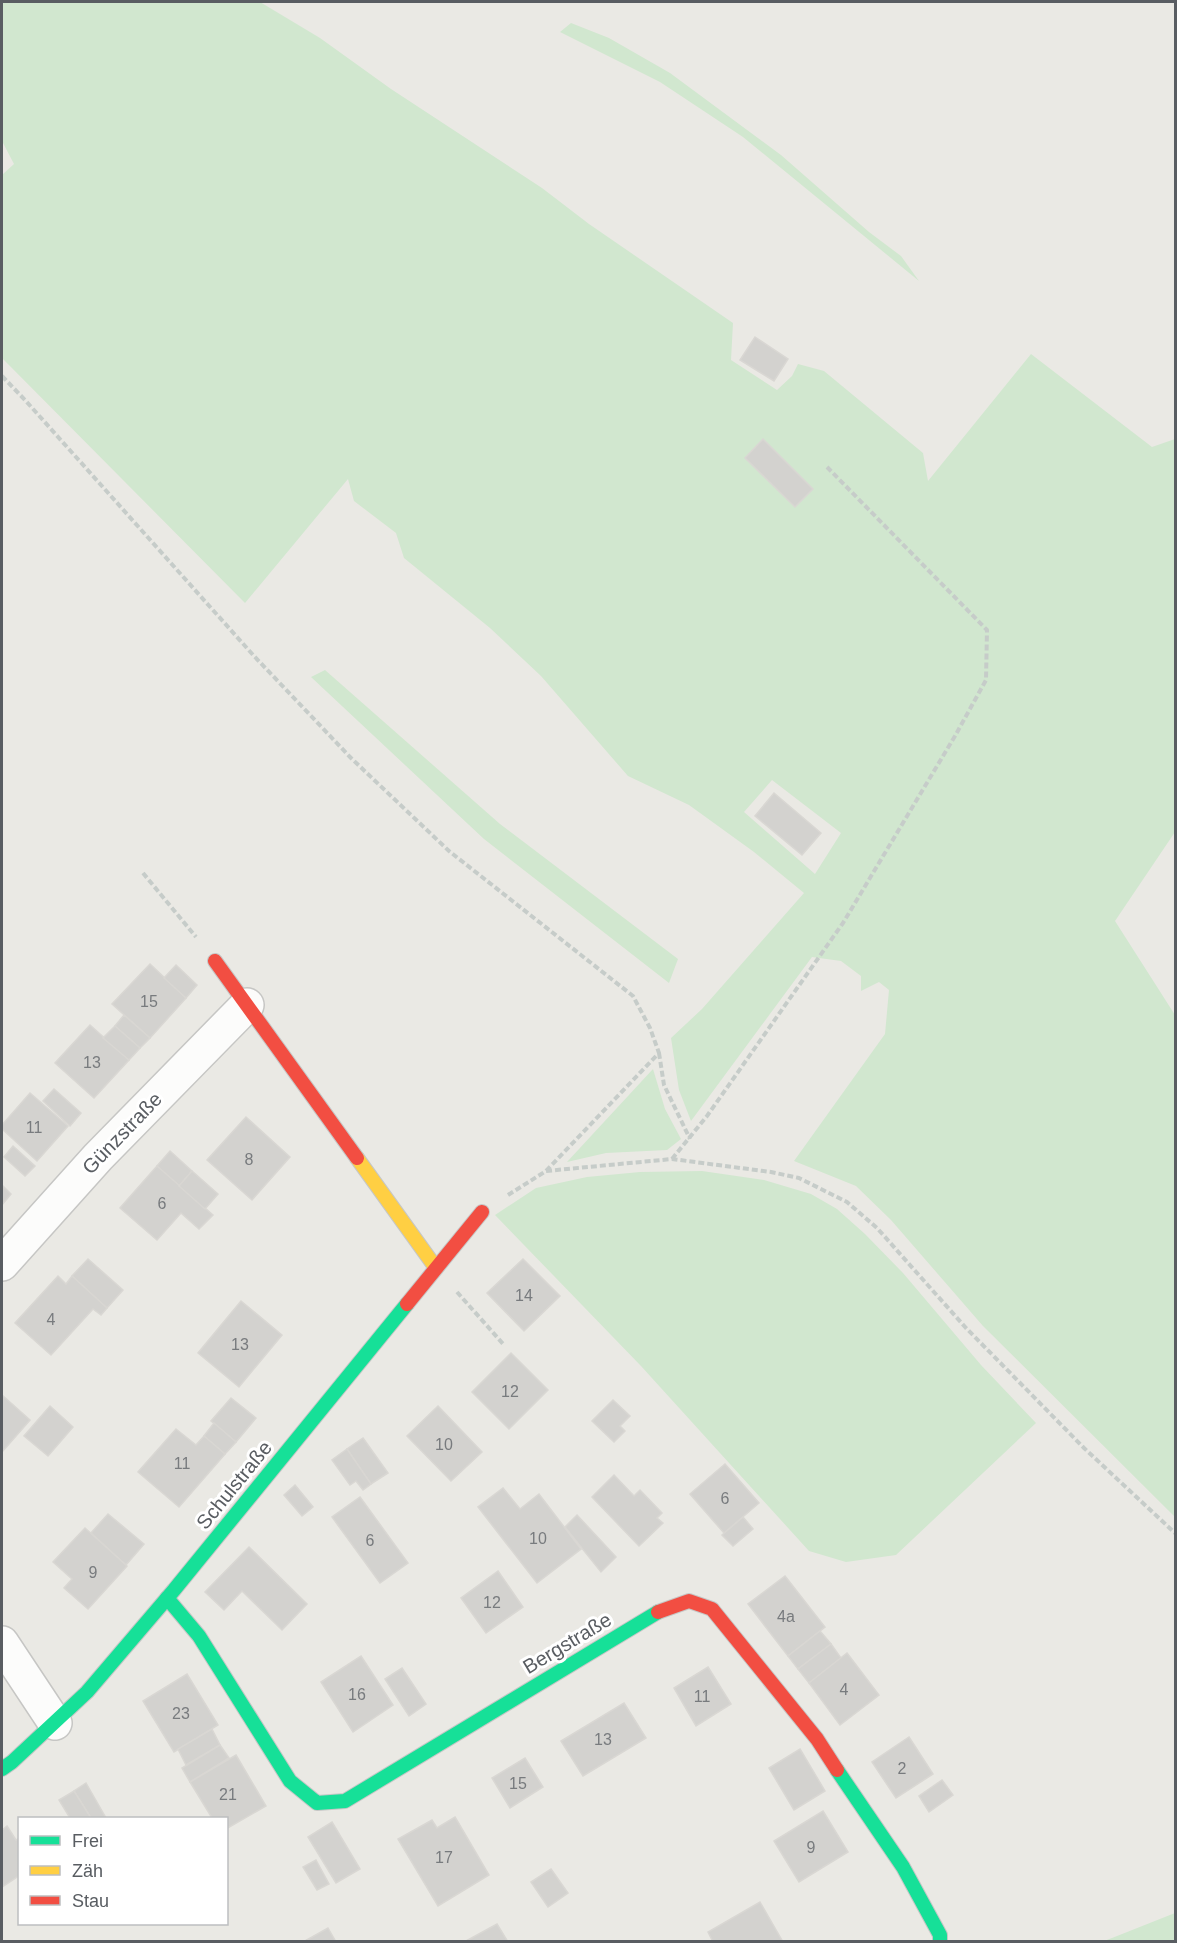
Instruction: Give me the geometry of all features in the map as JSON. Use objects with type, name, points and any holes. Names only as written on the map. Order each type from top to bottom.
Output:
[{"type":"street","points":[[215,961],[436,1268]]},
{"type":"street","name":"Günzstraße","points":[[2,1264],[98,1157],[247,1005]]},
{"type":"street","name":"Schulstraße","points":[[2,1769],[87,1692],[167,1598],[482,1212]]},
{"type":"street","name":"Bergstraße","points":[[167,1598],[199,1636],[290,1781],[317,1803],[345,1801],[662,1610],[689,1601],[712,1609],[817,1739],[903,1867],[940,1935],[940,1941]]},
{"type":"street","points":[[2,1643],[55,1723]]},
{"type":"path","points":[[2,376],[254,656],[351,758],[449,851],[633,996],[650,1028],[658,1053],[664,1085],[690,1139]]},
{"type":"path","points":[[672,1159],[690,1139],[843,923],[986,680],[987,630],[826,467]]},
{"type":"path","points":[[143,873],[215,961]]},
{"type":"path","points":[[482,1212],[546,1171],[658,1053]]},
{"type":"path","points":[[546,1171],[672,1159],[799,1178],[848,1202],[877,1228],[966,1329],[1084,1448],[1176,1534]]},
{"type":"path","points":[[436,1268],[504,1346]]},
{"type":"green space","points":[[2,2],[260,2],[320,38],[391,89],[542,188],[589,224],[733,323],[731,360],[777,390],[792,376],[798,364],[824,371],[923,453],[928,481],[1031,354],[1152,447],[1175,439],[1175,832],[1115,921],[1175,1015],[1175,1517],[983,1326],[891,1220],[856,1186],[794,1161],[885,1034],[889,990],[879,982],[861,991],[861,976],[841,961],[812,957],[691,1121],[679,1090],[671,1038],[702,1009],[804,893],[754,852],[689,805],[628,776],[541,676],[490,628],[404,558],[396,533],[354,501],[348,479],[245,603],[2,358],[2,175],[14,164],[2,141]],"holes":[[[772,780],[841,833],[815,874],[744,812]]]},
{"type":"green space","points":[[571,23],[609,38],[670,73],[781,155],[869,232],[901,256],[919,281],[743,137],[660,82],[560,32]]},
{"type":"green space","points":[[325,670],[500,824],[678,959],[669,983],[484,839],[311,677]]},
{"type":"green space","points":[[653,1069],[665,1109],[681,1139],[667,1150],[606,1153],[567,1162]]},
{"type":"green space","points":[[702,1171],[764,1180],[811,1194],[837,1209],[903,1273],[981,1365],[1036,1423],[896,1555],[846,1562],[809,1551],[641,1366],[495,1215],[536,1188],[587,1177],[640,1172]]},
{"type":"green space","points":[[1175,1913],[1175,1941],[1104,1941],[1112,1938]]},
{"type":"building","points":[[755,337],[788,359],[774,381],[740,360]]},
{"type":"building","points":[[763,439],[813,489],[795,507],[745,458]]},
{"type":"building","points":[[774,793],[821,833],[802,855],[755,816]]},
{"type":"building","points":[[150,964],[186,998],[150,1038],[112,1004]]},
{"type":"building","points":[[176,965],[197,985],[186,998],[164,978]]},
{"type":"building","points":[[124,1015],[150,1038],[140,1048],[115,1026]]},
{"type":"building","points":[[90,1025],[129,1060],[94,1098],[55,1063]]},
{"type":"building","points":[[115,1026],[140,1048],[129,1060],[103,1038]]},
{"type":"building","points":[[54,1089],[81,1113],[70,1126],[43,1101]]},
{"type":"building","points":[[30,1093],[68,1126],[37,1161],[2,1129],[2,1125]]},
{"type":"building","points":[[246,1117],[290,1157],[252,1200],[207,1160]]},
{"type":"building","points":[[13,1146],[35,1166],[25,1176],[4,1157]]},
{"type":"building","points":[[170,1151],[192,1171],[179,1186],[157,1166]]},
{"type":"building","points":[[157,1166],[213,1215],[199,1229],[181,1213],[157,1240],[120,1208]]},
{"type":"building","points":[[192,1171],[218,1194],[205,1209],[179,1186]]},
{"type":"building","points":[[2,1185],[11,1194],[2,1205]]},
{"type":"building","points":[[88,1259],[123,1290],[107,1308],[72,1276]]},
{"type":"building","points":[[523,1259],[560,1296],[524,1331],[487,1293]]},
{"type":"building","points":[[58,1276],[66,1284],[72,1276],[107,1308],[101,1315],[93,1309],[51,1355],[15,1323]]},
{"type":"building","points":[[241,1301],[282,1335],[239,1387],[198,1353]]},
{"type":"building","points":[[511,1353],[548,1390],[509,1429],[472,1392]]},
{"type":"building","points":[[2,1395],[30,1420],[2,1452]]},
{"type":"building","points":[[231,1398],[256,1418],[236,1442],[211,1421]]},
{"type":"building","points":[[613,1400],[630,1416],[620,1426],[625,1431],[614,1442],[592,1421]]},
{"type":"building","points":[[50,1406],[73,1427],[48,1456],[24,1436]]},
{"type":"building","points":[[438,1406],[482,1452],[451,1481],[407,1436]]},
{"type":"building","points":[[214,1423],[236,1442],[225,1454],[204,1436]]},
{"type":"building","points":[[176,1429],[196,1445],[204,1436],[225,1454],[179,1507],[138,1472]]},
{"type":"building","points":[[363,1438],[388,1473],[371,1484],[347,1449]]},
{"type":"building","points":[[347,1449],[371,1484],[363,1490],[356,1481],[350,1485],[332,1460]]},
{"type":"building","points":[[725,1464],[759,1503],[724,1533],[690,1494]]},
{"type":"building","points":[[614,1475],[634,1496],[640,1490],[662,1513],[657,1518],[663,1523],[639,1546],[592,1497]]},
{"type":"building","points":[[295,1485],[313,1507],[302,1516],[284,1495]]},
{"type":"building","points":[[503,1488],[520,1509],[539,1494],[581,1549],[537,1583],[478,1507]]},
{"type":"building","points":[[360,1497],[408,1563],[380,1583],[332,1517]]},
{"type":"building","points":[[108,1514],[144,1544],[126,1565],[91,1533]]},
{"type":"building","points":[[577,1515],[616,1557],[601,1572],[565,1527]]},
{"type":"building","points":[[743,1517],[753,1529],[733,1546],[722,1535]]},
{"type":"building","points":[[85,1528],[127,1566],[88,1609],[64,1588],[72,1579],[53,1562]]},
{"type":"building","points":[[249,1547],[307,1604],[282,1630],[242,1591],[224,1610],[205,1592]]},
{"type":"building","points":[[498,1571],[523,1607],[486,1633],[461,1598]]},
{"type":"building","points":[[785,1576],[825,1627],[788,1656],[748,1604]]},
{"type":"building","points":[[820,1631],[831,1644],[798,1669],[788,1656]]},
{"type":"building","points":[[831,1644],[841,1658],[809,1683],[798,1669]]},
{"type":"building","points":[[847,1653],[879,1695],[840,1725],[809,1683]]},
{"type":"building","points":[[361,1656],[393,1705],[353,1732],[321,1682]]},
{"type":"building","points":[[708,1667],[731,1704],[696,1726],[674,1688]]},
{"type":"building","points":[[402,1668],[426,1704],[409,1716],[385,1679]]},
{"type":"building","points":[[187,1674],[218,1725],[174,1752],[143,1701]]},
{"type":"building","points":[[624,1703],[646,1738],[583,1776],[561,1741]]},
{"type":"building","points":[[212,1729],[220,1745],[186,1765],[178,1749]]},
{"type":"building","points":[[909,1737],[933,1774],[896,1798],[872,1762]]},
{"type":"building","points":[[220,1745],[229,1758],[190,1782],[182,1768]]},
{"type":"building","points":[[800,1749],[825,1791],[794,1810],[769,1768]]},
{"type":"building","points":[[236,1755],[266,1806],[228,1828],[228,1817],[211,1817],[190,1782]]},
{"type":"building","points":[[525,1758],[543,1787],[510,1808],[492,1778]]},
{"type":"building","points":[[942,1780],[953,1795],[929,1812],[919,1796]]},
{"type":"building","points":[[86,1783],[105,1817],[90,1817],[74,1791]]},
{"type":"building","points":[[74,1791],[90,1817],[69,1817],[59,1800]]},
{"type":"building","points":[[823,1811],[848,1852],[799,1882],[774,1841]]},
{"type":"building","points":[[455,1817],[489,1875],[438,1906],[398,1839],[432,1820],[437,1828]]},
{"type":"building","points":[[332,1822],[360,1869],[336,1883],[308,1837]]},
{"type":"building","points":[[7,1826],[16,1840],[18,1839],[18,1876],[2,1887],[2,1830]]},
{"type":"building","points":[[316,1860],[329,1884],[317,1890],[303,1867]]},
{"type":"building","points":[[551,1869],[568,1893],[548,1907],[531,1882]]},
{"type":"building","points":[[760,1902],[783,1942],[713,1942],[708,1932]]},
{"type":"building","points":[[497,1924],[508,1942],[466,1942],[466,1941]]},
{"type":"building","points":[[328,1928],[336,1942],[303,1942]]},
{"type":"traffic: fast","points":[[2,1769],[87,1692],[174,1590],[407,1304]]},
{"type":"traffic: fast","points":[[167,1598],[199,1636],[290,1781],[317,1803],[345,1801],[658,1612]]},
{"type":"traffic: fast","points":[[837,1770],[903,1867],[940,1935],[940,1942]]},
{"type":"traffic: slow","points":[[357,1158],[436,1268]]},
{"type":"traffic: jam","points":[[215,961],[357,1158]]},
{"type":"traffic: jam","points":[[407,1304],[482,1212]]},
{"type":"traffic: jam","points":[[658,1612],[689,1601],[712,1609],[817,1739],[837,1770]]}]
